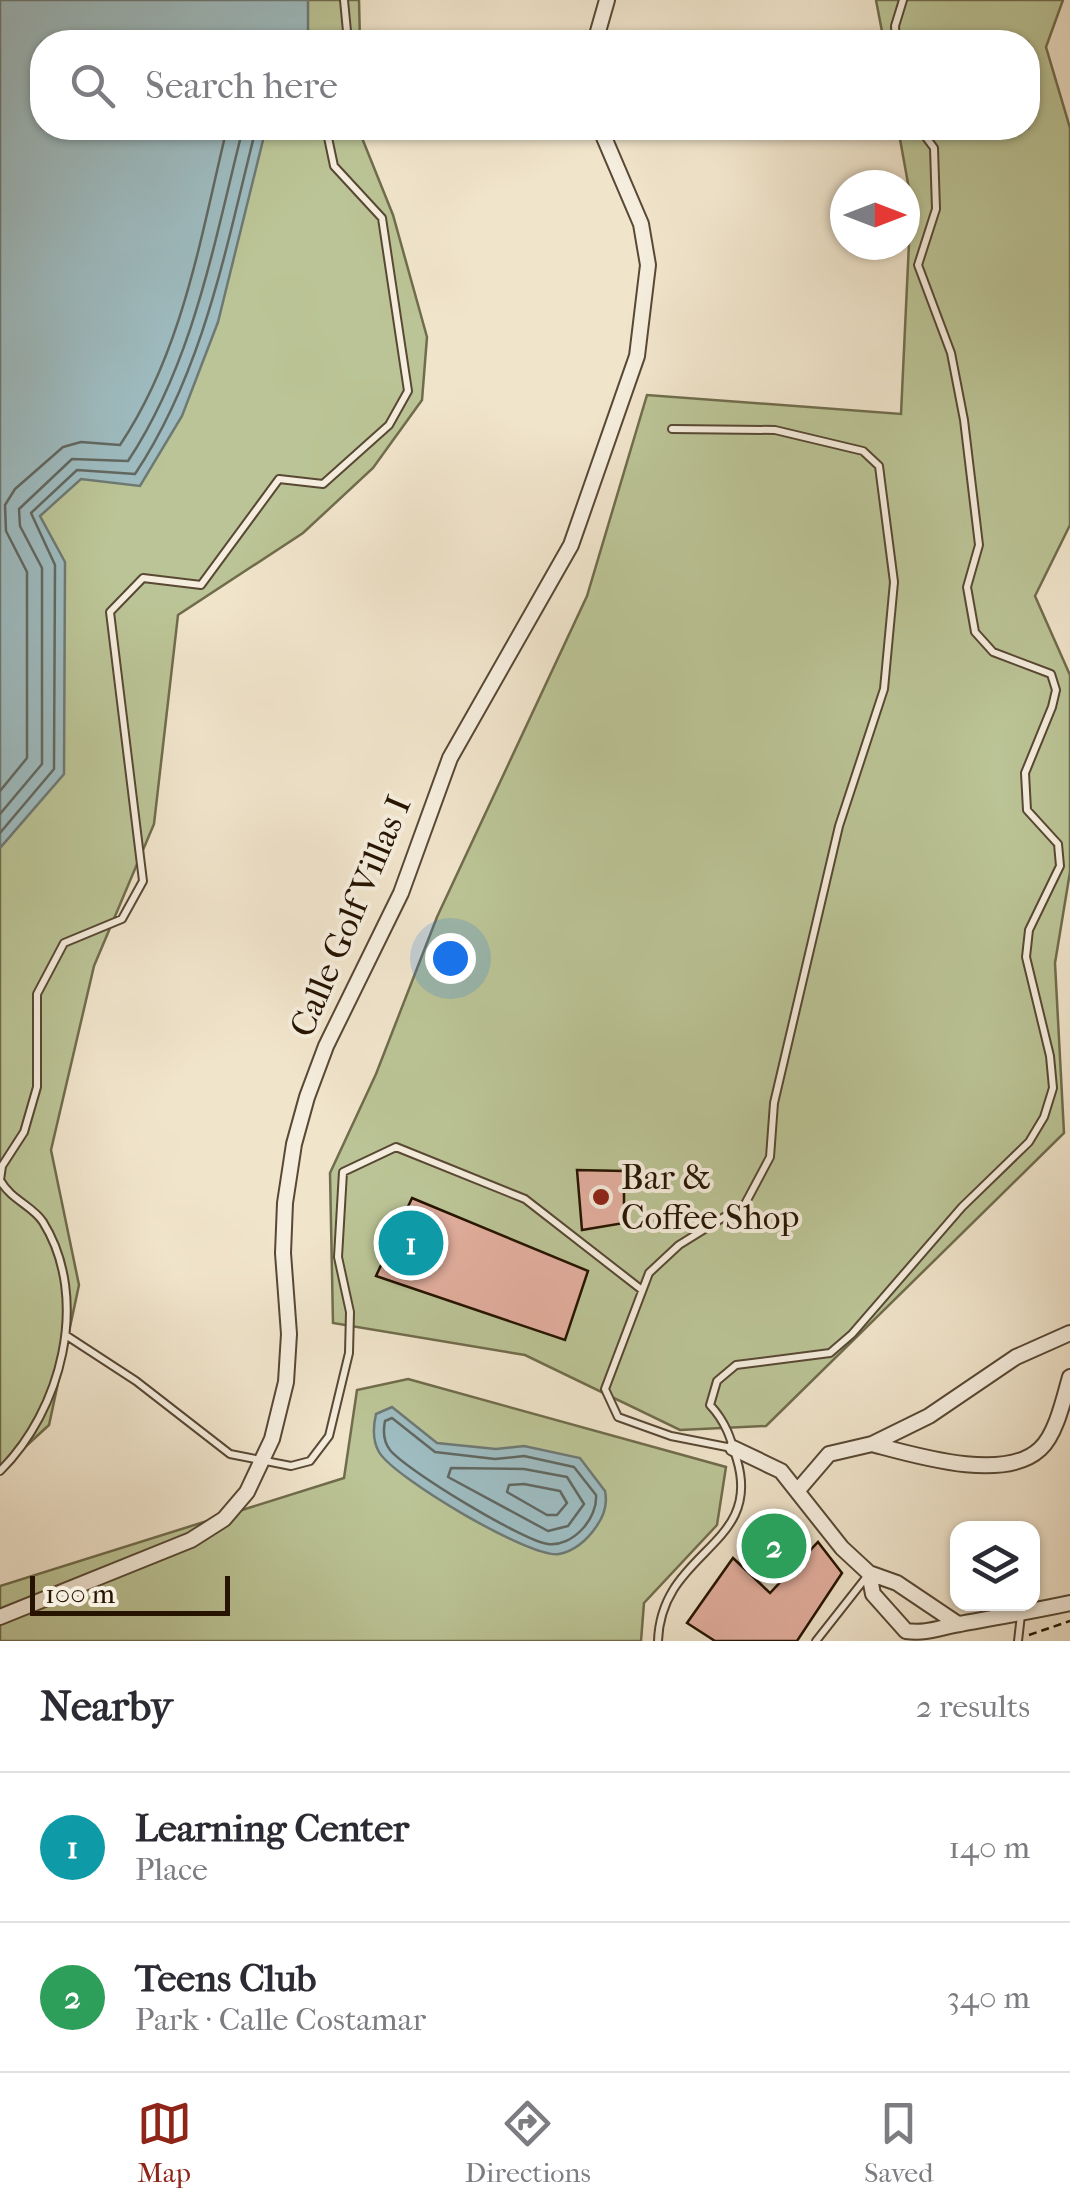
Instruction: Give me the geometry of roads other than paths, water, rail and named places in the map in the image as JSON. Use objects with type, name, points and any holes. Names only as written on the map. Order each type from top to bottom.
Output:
[{"type":"street","points":[[598,30],[607,0]]},
{"type":"street","name":"Calle Golf Villas I","points":[[0,1618],[191,1540],[224,1519],[246,1492],[261,1462],[286,1382],[286,1202],[294,1144],[307,1097],[326,1046],[401,892],[450,758],[571,544],[636,356],[648,265],[641,224],[605,140]]},
{"type":"street","points":[[799,1489],[829,1454],[872,1444],[928,1416],[1016,1358],[1070,1333]]},
{"type":"street","points":[[872,1444],[963,1464],[1022,1460],[1042,1448],[1070,1377]]},
{"type":"street","points":[[733,1448],[781,1471],[842,1548],[869,1573],[897,1582],[958,1624]]},
{"type":"street","points":[[869,1573],[873,1594],[902,1636],[930,1634],[958,1624],[1070,1603]]},
{"type":"street","points":[[955,1641],[958,1624]]},
{"type":"lane","points":[[344,0],[347,30]]},
{"type":"lane","points":[[895,30],[903,0]]},
{"type":"lane","points":[[0,1471],[27,1438],[49,1396],[66,1336],[64,1270],[42,1220],[20,1205],[0,1180],[2,1166],[24,1132],[37,1087],[37,994],[64,943],[122,919],[143,881],[110,612],[143,578],[201,585],[279,479],[323,484],[388,425],[408,391],[382,218],[334,166],[329,140]]},
{"type":"lane","points":[[658,1641],[664,1600],[687,1567],[731,1526],[742,1499],[742,1476],[725,1421],[710,1406],[717,1381],[736,1365],[830,1352],[852,1334],[962,1207],[1030,1142],[1053,1088],[1026,957],[1028,930],[1060,866],[1058,844],[1026,810],[1025,773],[1056,690],[1052,674],[993,652],[975,632],[968,586],[979,545],[964,420],[951,353],[918,265],[936,209],[934,148],[928,140]]},
{"type":"lane","points":[[672,429],[775,430],[863,450],[879,466],[894,582],[884,689],[839,826],[774,1103],[770,1156],[746,1204],[679,1245],[649,1272],[605,1390],[618,1418],[671,1436],[733,1448]]},
{"type":"lane","points":[[66,1336],[136,1381],[230,1454],[291,1466],[310,1461],[329,1436],[349,1352],[350,1312],[338,1257],[343,1172],[396,1147],[422,1154],[524,1198],[642,1290]]},
{"type":"lane","points":[[816,1641],[869,1573]]},
{"type":"lane","points":[[1018,1640],[1022,1614]]},
{"type":"water","points":[[0,0],[308,0],[308,30],[30,30],[30,140],[263,140],[218,322],[182,416],[140,486],[81,479],[40,516],[65,562],[64,774],[0,848]]},
{"type":"water","points":[[392,1407],[437,1443],[496,1449],[524,1446],[580,1458],[605,1491],[606,1506],[601,1519],[584,1540],[559,1554],[521,1544],[464,1515],[410,1480],[379,1452],[374,1433],[376,1414]]},
{"type":"place","name":"Bar & Coffee Shop","points":[[601,1197]]},
{"type":"place","name":"Learning Center","points":[[411,1243]]},
{"type":"place","name":"Teens Club","points":[[774,1546]]}]
